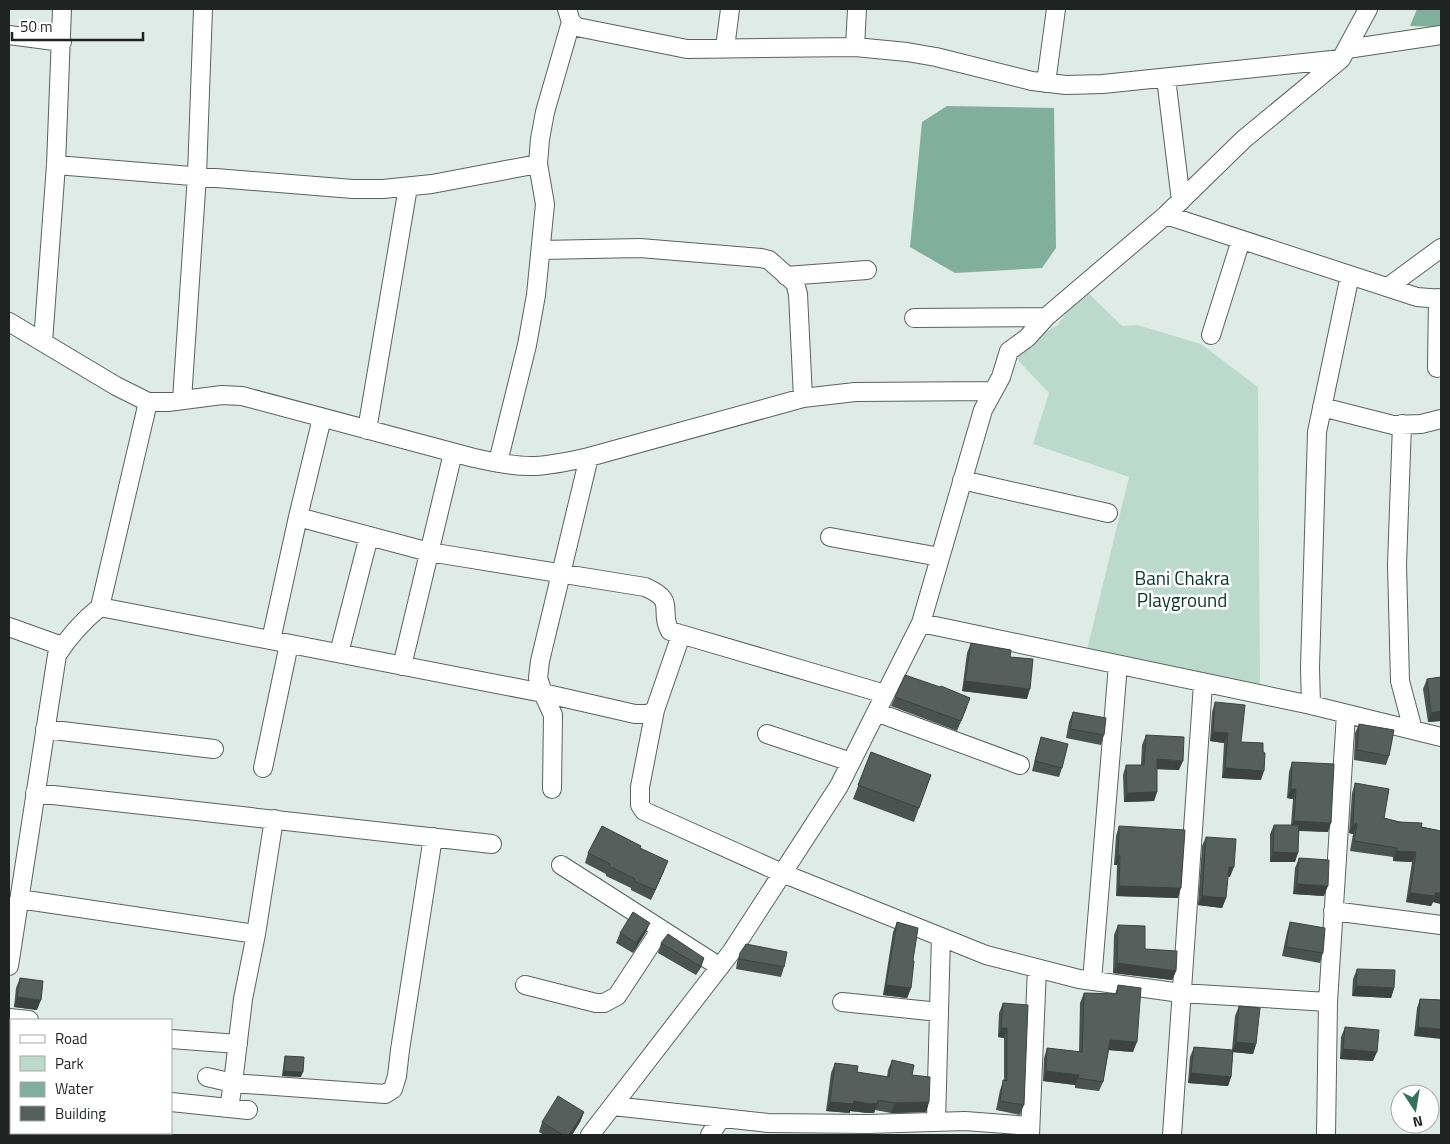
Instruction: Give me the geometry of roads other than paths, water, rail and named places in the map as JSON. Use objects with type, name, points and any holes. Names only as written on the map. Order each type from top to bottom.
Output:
[{"type":"street","points":[[43,342],[56,165],[62,9]]},
{"type":"street","points":[[182,400],[197,175],[202,9]]},
{"type":"street","points":[[725,48],[730,9]]},
{"type":"street","points":[[855,47],[857,9]]},
{"type":"street","points":[[1046,83],[1056,9]]},
{"type":"street","points":[[590,1135],[732,951],[838,786],[851,762],[921,623],[983,410],[1001,377],[1009,351],[1027,338],[1046,317],[1166,215],[1244,139],[1344,54],[1368,9]]},
{"type":"street","points":[[569,15],[577,28],[687,49],[855,47],[936,57],[1032,81],[1066,85],[1103,84],[1166,78],[1344,54],[1441,35]]},
{"type":"street","points":[[498,462],[536,296],[545,204],[538,164],[540,139],[569,15]]},
{"type":"street","points":[[9,35],[62,42]]},
{"type":"street","points":[[1166,78],[1181,201]]},
{"type":"street","points":[[56,165],[353,189],[432,184],[538,164]]},
{"type":"street","points":[[367,430],[408,187]]},
{"type":"street","points":[[1166,215],[1417,297],[1439,298],[1437,368]]},
{"type":"street","points":[[1211,335],[1241,240]]},
{"type":"street","points":[[541,250],[640,248],[769,260],[795,283],[798,294],[803,398]]},
{"type":"street","points":[[1388,287],[1441,248]]},
{"type":"street","points":[[786,276],[867,270]]},
{"type":"street","points":[[1311,705],[1310,668],[1316,432],[1350,275]]},
{"type":"street","points":[[914,318],[1046,317]]},
{"type":"street","points":[[9,322],[116,386],[148,402],[222,395],[242,396],[453,453],[498,462],[534,466],[557,464],[589,457],[803,398],[855,392],[993,391]]},
{"type":"street","points":[[9,966],[57,655],[74,631],[100,607],[148,402]]},
{"type":"street","points":[[1322,407],[1393,425],[1421,424],[1441,419]]},
{"type":"street","points":[[271,640],[322,418]]},
{"type":"street","points":[[1402,424],[1397,565],[1400,681],[1413,730]]},
{"type":"street","points":[[402,666],[453,453]]},
{"type":"street","points":[[552,789],[553,715],[538,678],[540,661],[589,457]]},
{"type":"street","points":[[962,480],[1108,513]]},
{"type":"street","points":[[298,517],[429,552],[645,588],[659,593],[665,603],[667,611],[666,623],[670,631],[885,694]]},
{"type":"street","points":[[339,654],[369,536]]},
{"type":"street","points":[[830,537],[940,557]]},
{"type":"street","points":[[100,607],[543,693],[635,714],[648,714],[655,710]]},
{"type":"street","points":[[921,623],[1311,705],[1441,737]]},
{"type":"street","points":[[9,627],[62,646]]},
{"type":"street","points":[[681,635],[655,710],[640,787],[640,805],[644,811],[782,873],[986,955],[1079,980],[1181,993],[1328,1002]]},
{"type":"street","points":[[262,768],[289,644]]},
{"type":"street","points":[[1092,981],[1118,665]]},
{"type":"street","points":[[1172,1135],[1204,684]]},
{"type":"street","points":[[876,712],[1020,765]]},
{"type":"street","points":[[1326,1135],[1328,1002],[1346,714]]},
{"type":"street","points":[[45,729],[214,749]]},
{"type":"street","points":[[767,734],[851,762]]},
{"type":"street","points":[[35,792],[492,844]]},
{"type":"street","points":[[228,1108],[234,1083],[243,999],[256,934],[274,819]]},
{"type":"street","points":[[207,1077],[234,1083],[385,1094],[393,1089],[397,1076],[434,837]]},
{"type":"street","points":[[561,865],[720,967]]},
{"type":"street","points":[[19,899],[256,934]]},
{"type":"street","points":[[1334,911],[1441,925]]},
{"type":"street","points":[[525,985],[596,1003],[604,1003],[617,996],[661,929]]},
{"type":"street","points":[[936,1122],[941,937]]},
{"type":"street","points":[[613,1106],[768,1123],[868,1124],[936,1122],[966,1128],[1030,1131],[1037,968]]},
{"type":"street","points":[[842,1002],[939,1012]]},
{"type":"street","points":[[172,1038],[238,1044]]},
{"type":"street","points":[[172,1102],[248,1110]]},
{"type":"street","points":[[710,1135],[721,1118]]},
{"type":"water","points":[[1417,9],[1441,9],[1441,27],[1410,26]]},
{"type":"water","points":[[947,106],[1054,108],[1056,248],[1042,268],[955,273],[910,247],[922,122]]},
{"type":"park label","name":"Bani Chakra Playground","points":[[1182,589]]}]
